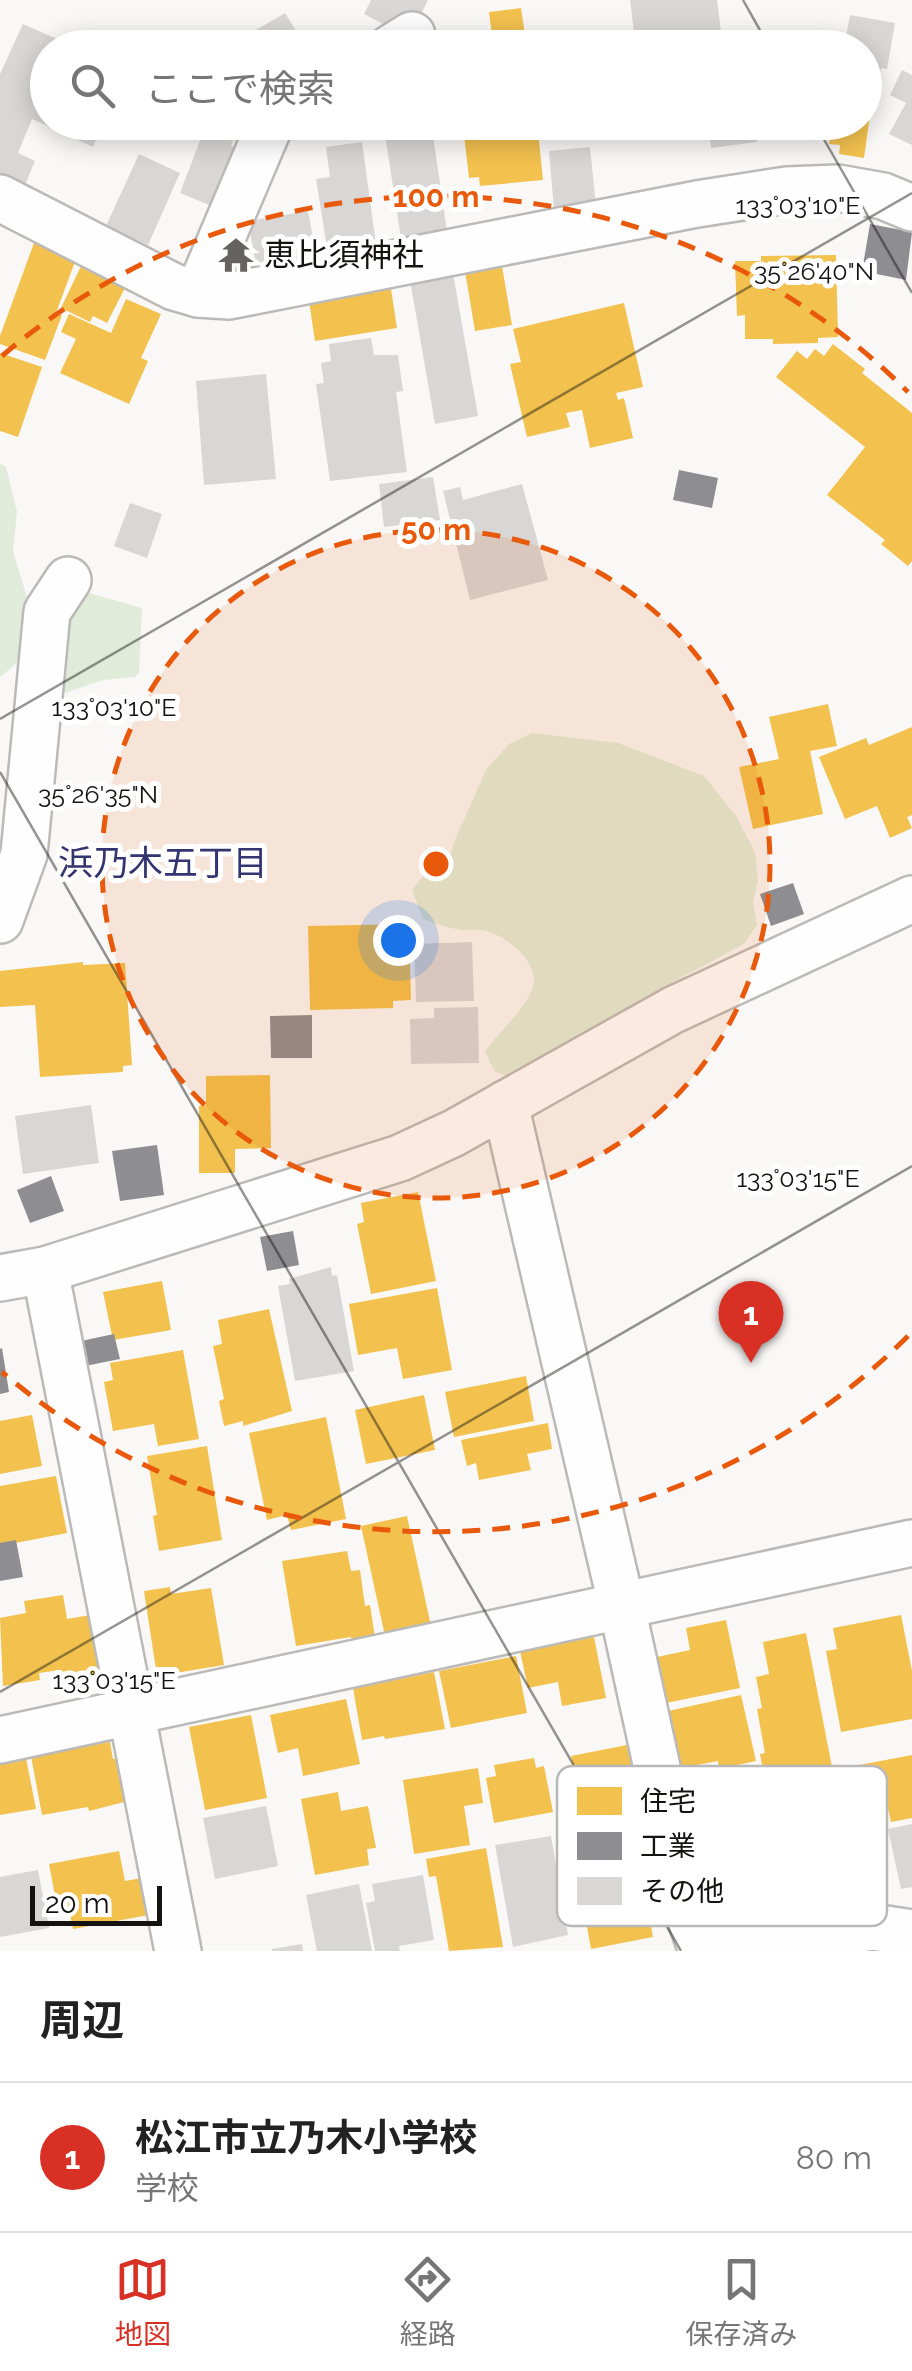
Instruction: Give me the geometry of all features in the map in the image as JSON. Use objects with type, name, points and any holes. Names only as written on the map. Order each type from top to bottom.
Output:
[{"type":"street","points":[[198,294],[263,140]]},
{"type":"street","points":[[0,198],[139,270],[198,294],[230,296],[697,204],[787,190],[838,188],[883,196],[912,208]]},
{"type":"street","points":[[0,920],[24,854],[47,612],[68,580]]},
{"type":"street","points":[[0,1278],[46,1270],[400,1158],[506,1104],[673,1010],[912,899]]},
{"type":"street","points":[[506,1104],[658,1766]]},
{"type":"street","points":[[46,1270],[178,1951]]},
{"type":"street","points":[[0,1740],[912,1543]]},
{"type":"street","points":[[695,1926],[705,1951],[874,1927],[912,1933]]},
{"type":"green space","points":[[0,463],[6,467],[17,512],[13,551],[33,617],[23,658],[0,677]]},
{"type":"green space","points":[[71,588],[142,608],[139,673],[53,697]]},
{"type":"green space","points":[[532,733],[618,743],[704,776],[736,816],[755,852],[758,881],[753,902],[757,925],[744,944],[641,999],[576,1048],[513,1077],[495,1072],[485,1051],[529,996],[532,969],[520,952],[494,934],[423,919],[412,890],[424,875],[443,871],[448,864],[486,770],[509,744]]},
{"type":"building: 住宅","points":[[521,8],[524,30],[491,30],[489,12]]},
{"type":"building: 住宅","points":[[465,140],[539,140],[543,180],[480,186],[479,177],[469,178]]},
{"type":"building: 住宅","points":[[830,140],[866,140],[864,158],[839,154],[840,145],[829,144]]},
{"type":"building: 住宅","points":[[34,243],[76,259],[56,313],[62,315],[45,360],[0,344]]},
{"type":"building: 住宅","points":[[836,255],[838,337],[818,338],[818,343],[773,344],[773,339],[745,339],[745,315],[737,316],[735,261],[761,261],[761,256]]},
{"type":"building: 住宅","points":[[83,262],[127,284],[107,323],[93,316],[90,322],[61,308]]},
{"type":"building: 住宅","points":[[502,266],[512,325],[475,331],[465,271]]},
{"type":"building: 住宅","points":[[391,289],[397,328],[315,341],[309,301]]},
{"type":"building: 住宅","points":[[126,299],[161,314],[141,358],[148,361],[129,404],[60,373],[76,339],[61,332],[69,314],[111,333]]},
{"type":"building: 住宅","points":[[624,303],[643,387],[616,393],[618,400],[624,398],[633,438],[590,448],[582,410],[566,413],[570,427],[527,437],[510,364],[521,362],[513,329]]},
{"type":"building: 住宅","points":[[833,344],[912,413],[912,561],[908,566],[881,544],[885,540],[827,495],[865,447],[776,377],[797,351],[807,359],[815,349],[824,356]]},
{"type":"building: 住宅","points":[[0,353],[42,367],[18,437],[0,431]]},
{"type":"building: 住宅","points":[[828,704],[837,746],[810,751],[823,814],[753,829],[739,767],[779,759],[769,717]]},
{"type":"building: 住宅","points":[[912,727],[912,815],[907,817],[912,828],[890,838],[877,806],[845,819],[819,757],[866,738],[869,745]]},
{"type":"building: 住宅","points":[[409,924],[411,1000],[393,1001],[393,1008],[310,1010],[308,926]]},
{"type":"building: 住宅","points":[[83,962],[125,963],[132,1065],[123,1066],[123,1072],[40,1077],[35,1005],[0,1007],[0,971]]},
{"type":"building: 住宅","points":[[270,1075],[271,1148],[235,1149],[235,1173],[199,1173],[199,1106],[206,1105],[206,1076]]},
{"type":"building: 住宅","points":[[418,1192],[436,1281],[371,1294],[357,1224],[364,1222],[361,1203]]},
{"type":"building: 住宅","points":[[162,1281],[171,1330],[113,1340],[103,1292]]},
{"type":"building: 住宅","points":[[437,1288],[452,1370],[403,1379],[397,1348],[358,1355],[349,1304]]},
{"type":"building: 住宅","points":[[269,1309],[292,1411],[243,1426],[243,1421],[224,1426],[219,1401],[224,1399],[213,1346],[222,1344],[218,1320]]},
{"type":"building: 住宅","points":[[183,1350],[199,1439],[158,1446],[154,1424],[113,1431],[104,1382],[113,1380],[110,1363]]},
{"type":"building: 住宅","points":[[526,1376],[534,1421],[454,1437],[445,1392]]},
{"type":"building: 住宅","points":[[424,1395],[435,1450],[366,1464],[355,1410]]},
{"type":"building: 住宅","points":[[32,1415],[42,1466],[0,1474],[0,1421]]},
{"type":"building: 住宅","points":[[326,1417],[346,1519],[291,1530],[287,1515],[267,1520],[249,1433]]},
{"type":"building: 住宅","points":[[548,1423],[552,1449],[527,1454],[531,1470],[479,1480],[476,1463],[467,1466],[461,1440]]},
{"type":"building: 住宅","points":[[207,1446],[222,1540],[159,1551],[147,1456]]},
{"type":"building: 住宅","points":[[56,1476],[67,1533],[0,1546],[0,1486]]},
{"type":"building: 住宅","points":[[407,1516],[431,1626],[385,1636],[361,1526]]},
{"type":"building: 住宅","points":[[347,1551],[351,1571],[360,1570],[375,1638],[352,1641],[351,1637],[296,1646],[282,1561]]},
{"type":"building: 住宅","points":[[170,1587],[171,1594],[211,1588],[224,1665],[157,1676],[144,1591]]},
{"type":"building: 住宅","points":[[63,1595],[67,1619],[90,1615],[100,1678],[62,1684],[60,1670],[39,1673],[40,1680],[3,1686],[0,1618],[26,1613],[24,1601]]},
{"type":"building: 住宅","points":[[901,1615],[912,1671],[912,1719],[841,1732],[826,1651],[837,1649],[833,1628]]},
{"type":"building: 住宅","points":[[726,1620],[740,1688],[666,1703],[657,1657],[690,1650],[686,1628]]},
{"type":"building: 住宅","points":[[806,1633],[832,1766],[762,1766],[760,1754],[765,1753],[757,1709],[762,1708],[756,1677],[769,1674],[763,1642]]},
{"type":"building: 住宅","points":[[594,1637],[606,1698],[562,1706],[558,1682],[528,1688],[520,1651]]},
{"type":"building: 住宅","points":[[516,1656],[527,1713],[451,1728],[439,1671]]},
{"type":"building: 住宅","points":[[434,1672],[445,1729],[362,1740],[353,1688]]},
{"type":"building: 住宅","points":[[741,1695],[756,1761],[733,1766],[719,1766],[718,1761],[671,1766],[659,1713]]},
{"type":"building: 住宅","points":[[346,1699],[360,1764],[303,1776],[298,1748],[278,1753],[270,1715]]},
{"type":"building: 住宅","points":[[251,1715],[267,1798],[205,1810],[189,1727]]},
{"type":"building: 住宅","points":[[110,1742],[113,1759],[120,1758],[128,1801],[89,1811],[88,1807],[42,1815],[31,1756]]},
{"type":"building: 住宅","points":[[627,1745],[631,1766],[573,1766],[571,1756]]},
{"type":"building: 住宅","points":[[912,1755],[912,1818],[891,1822],[887,1766],[854,1766]]},
{"type":"building: 住宅","points":[[26,1758],[36,1809],[0,1815],[0,1763]]},
{"type":"building: 住宅","points":[[534,1758],[536,1768],[544,1766],[553,1812],[494,1823],[486,1778],[496,1776],[494,1765]]},
{"type":"building: 住宅","points":[[478,1768],[483,1803],[464,1806],[470,1845],[414,1854],[403,1780]]},
{"type":"building: 住宅","points":[[338,1792],[341,1811],[368,1806],[376,1848],[367,1849],[369,1865],[315,1875],[301,1799]]},
{"type":"building: 住宅","points":[[486,1848],[503,1947],[449,1951],[436,1876],[429,1877],[426,1859]]},
{"type":"building: 住宅","points":[[119,1851],[125,1881],[142,1878],[149,1915],[73,1929],[66,1894],[55,1896],[49,1864]]},
{"type":"building: 住宅","points":[[587,1926],[651,1926],[653,1937],[591,1949]]},
{"type":"building: 工業","points":[[870,224],[912,232],[906,280],[862,271]]},
{"type":"building: 工業","points":[[679,470],[718,478],[712,508],[673,500]]},
{"type":"building: 工業","points":[[793,883],[804,914],[771,926],[760,894]]},
{"type":"building: 工業","points":[[312,1015],[312,1058],[271,1058],[270,1016]]},
{"type":"building: 工業","points":[[157,1145],[164,1195],[120,1201],[112,1151]]},
{"type":"building: 工業","points":[[51,1176],[64,1211],[30,1223],[17,1190]]},
{"type":"building: 工業","points":[[293,1231],[299,1265],[267,1271],[260,1237]]},
{"type":"building: 工業","points":[[114,1334],[120,1359],[85,1366],[81,1341]]},
{"type":"building: 工業","points":[[0,1349],[9,1392],[0,1394]]},
{"type":"building: 工業","points":[[16,1540],[23,1577],[0,1581],[0,1543]]},
{"type":"building: その他","points":[[371,0],[428,0],[407,30],[394,30],[364,14]]},
{"type":"building: その他","points":[[630,0],[717,0],[721,30],[634,30]]},
{"type":"building: その他","points":[[285,13],[296,30],[256,30]]},
{"type":"building: その他","points":[[850,15],[895,23],[887,69],[882,68],[882,30],[847,30]]},
{"type":"building: その他","points":[[23,24],[36,30],[30,30],[30,124],[18,153],[35,161],[24,187],[0,175],[0,74]]},
{"type":"building: その他","points":[[902,70],[912,75],[912,145],[889,134],[906,103],[890,95]]},
{"type":"building: その他","points":[[78,140],[96,140],[93,147]]},
{"type":"building: その他","points":[[200,140],[230,140],[231,146],[249,153],[226,212],[180,193]]},
{"type":"building: その他","points":[[386,140],[434,140],[449,245],[403,251]]},
{"type":"building: その他","points":[[710,140],[757,140],[757,142],[711,148]]},
{"type":"building: その他","points":[[362,142],[378,259],[330,266],[316,179],[330,177],[326,147]]},
{"type":"building: その他","points":[[590,147],[596,206],[554,210],[549,151]]},
{"type":"building: その他","points":[[139,154],[180,173],[148,245],[106,226]]},
{"type":"building: その他","points":[[308,211],[316,254],[256,264],[248,221]]},
{"type":"building: その他","points":[[453,273],[478,416],[435,424],[410,280]]},
{"type":"building: その他","points":[[371,338],[374,355],[398,355],[403,391],[396,392],[407,472],[330,481],[316,384],[324,383],[321,363],[331,361],[329,344]]},
{"type":"building: その他","points":[[266,374],[276,479],[204,485],[196,381]]},
{"type":"building: その他","points":[[433,477],[440,520],[384,527],[379,484]]},
{"type":"building: その他","points":[[522,484],[548,580],[470,600],[443,491],[460,487],[463,500]]},
{"type":"building: その他","points":[[130,503],[162,514],[147,558],[114,546]]},
{"type":"building: その他","points":[[472,942],[474,1001],[416,1002],[414,944]]},
{"type":"building: その他","points":[[478,1007],[479,1063],[411,1064],[410,1019],[434,1018],[434,1008]]},
{"type":"building: その他","points":[[91,1105],[99,1163],[23,1174],[15,1116]]},
{"type":"building: その他","points":[[331,1267],[332,1276],[337,1275],[354,1371],[295,1381],[278,1286]]},
{"type":"building: その他","points":[[266,1806],[278,1866],[215,1879],[203,1818]]},
{"type":"building: その他","points":[[912,1824],[912,1887],[901,1889],[888,1829]]},
{"type":"building: その他","points":[[551,1836],[557,1871],[557,1926],[566,1926],[568,1935],[513,1947],[495,1845]]},
{"type":"building: その他","points":[[38,1870],[49,1928],[0,1937],[0,1877]]},
{"type":"building: その他","points":[[423,1875],[434,1940],[399,1946],[400,1951],[375,1951],[366,1903],[375,1901],[372,1884]]},
{"type":"building: その他","points":[[359,1884],[372,1951],[317,1951],[306,1895]]},
{"type":"building: その他","points":[[302,1944],[303,1951],[272,1951],[272,1949]]},
{"type":"place","name":"恵比須神社","points":[[236,255]]},
{"type":"place","name":"松江市立乃木小学校","points":[[751,1363]]},
{"type":"district","name":"浜乃木五丁目","points":[[163,863]]}]
